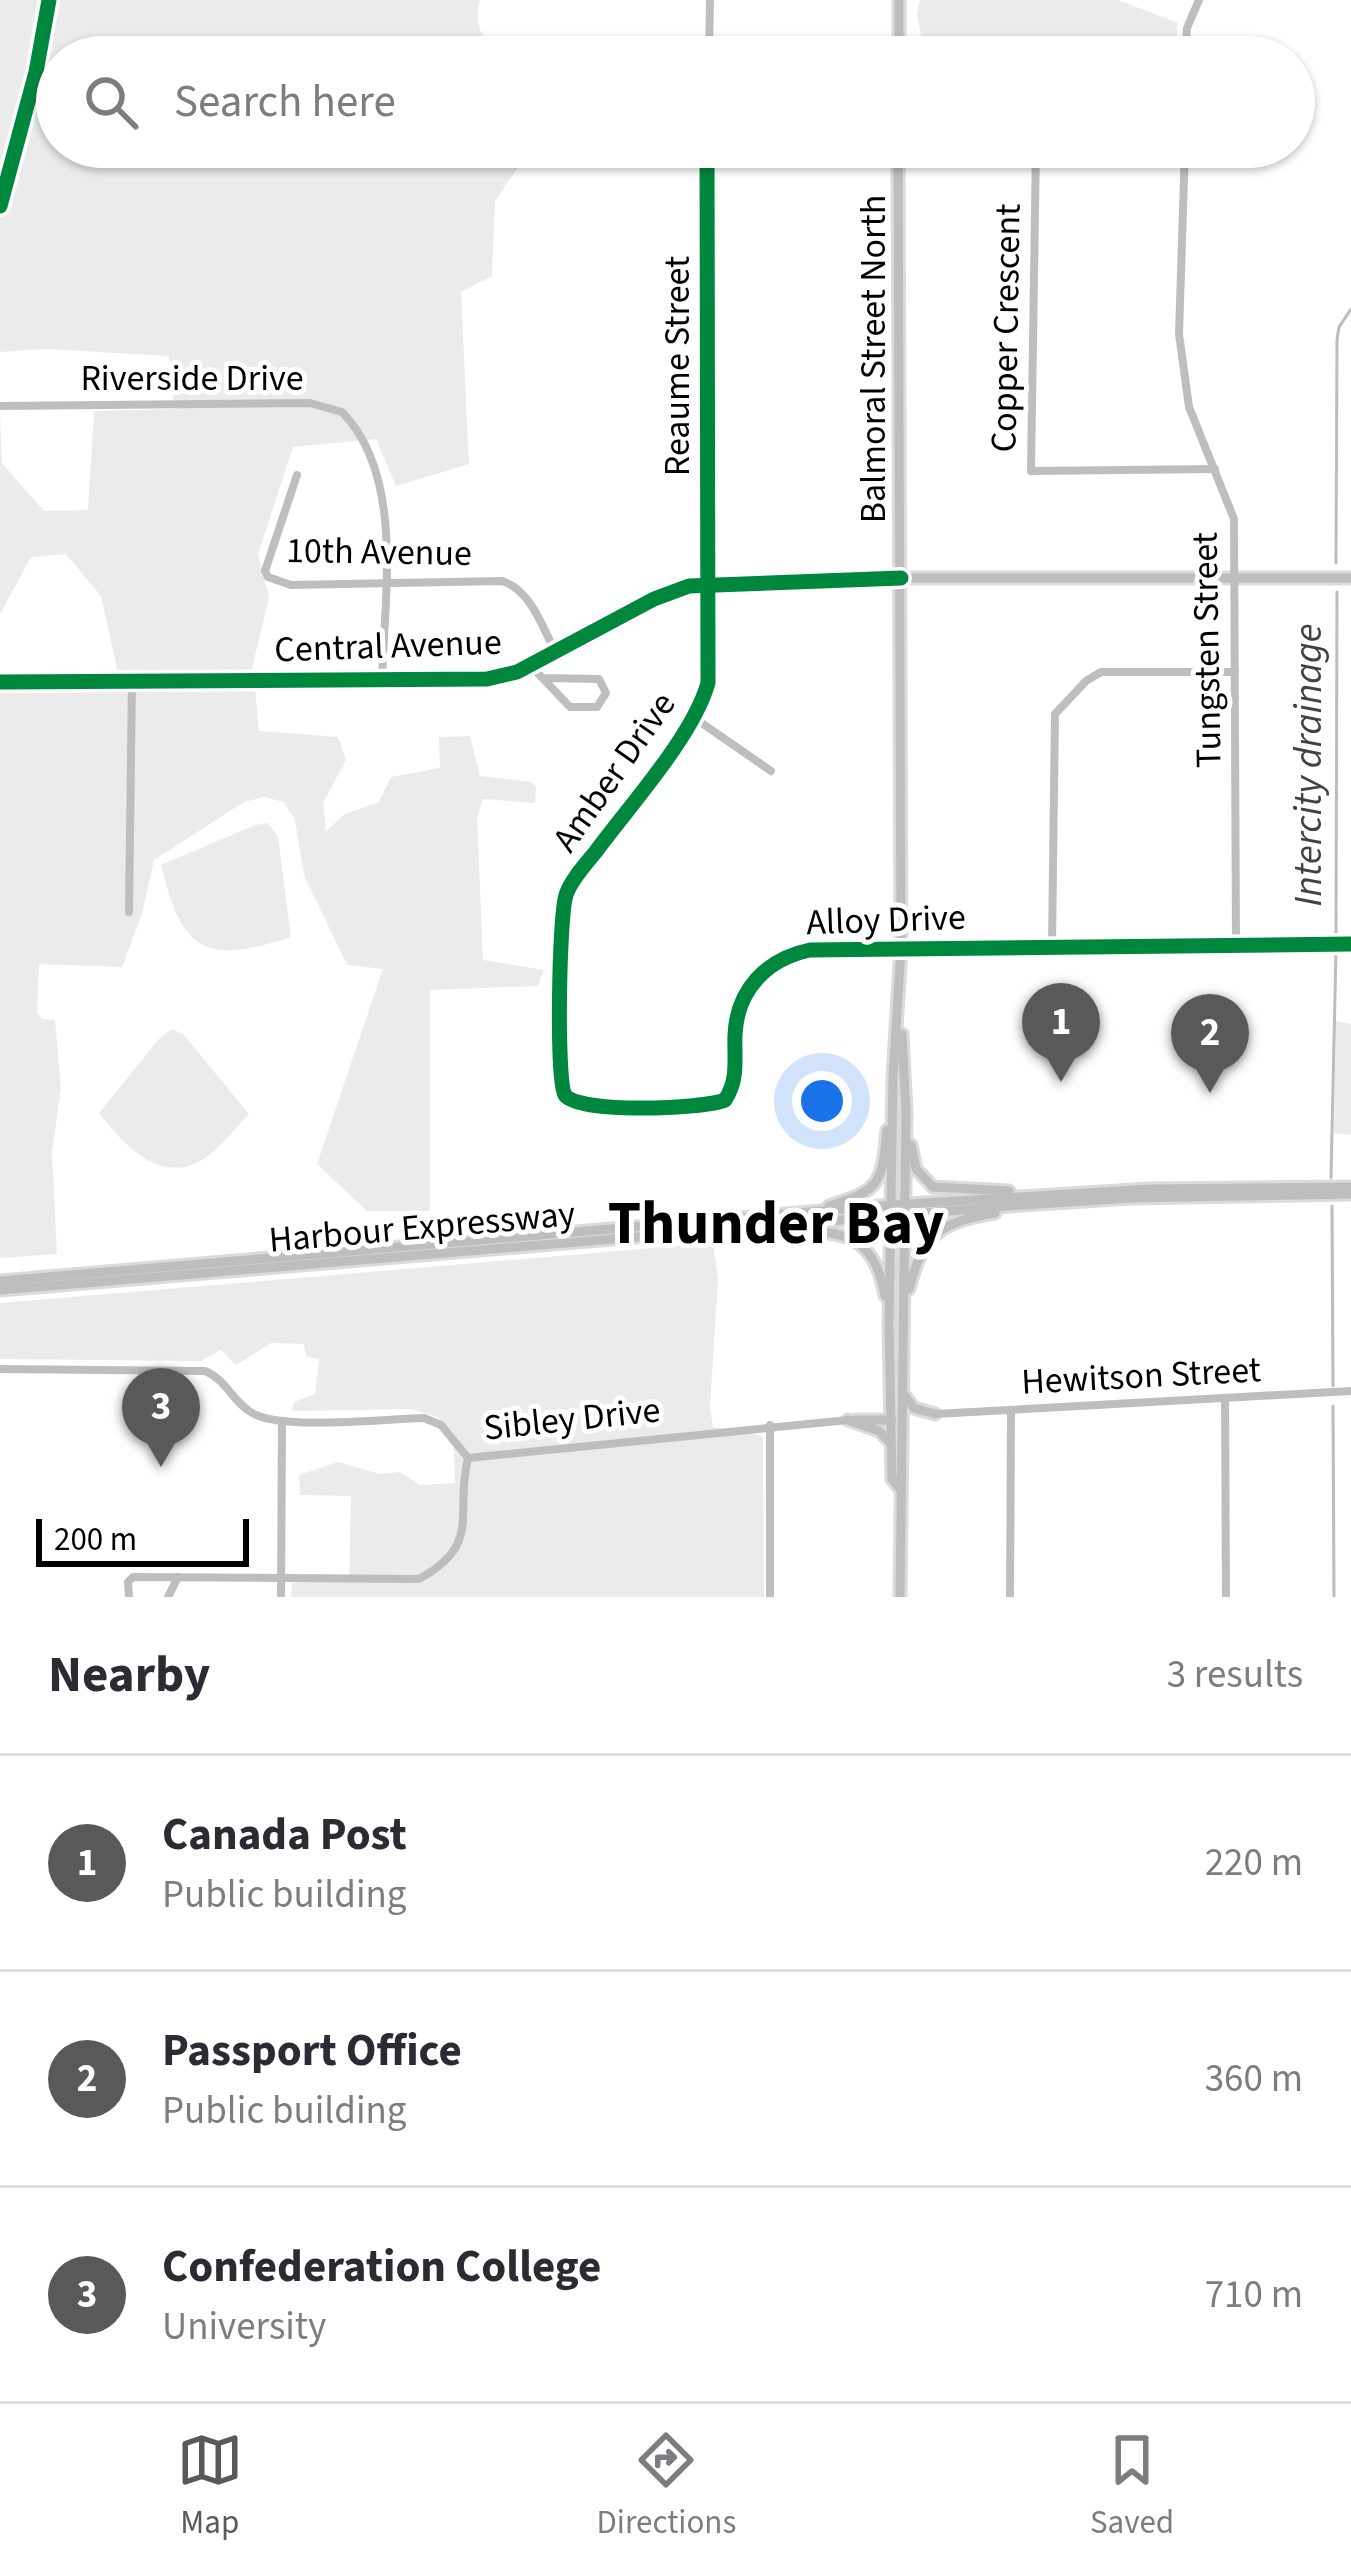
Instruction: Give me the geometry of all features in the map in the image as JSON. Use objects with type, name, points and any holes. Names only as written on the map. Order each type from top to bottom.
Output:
[{"type":"main road","points":[[899,0],[899,36]]},
{"type":"main road","name":"Balmoral Street North","points":[[898,168],[901,948],[893,1077],[889,1323],[892,1479],[899,1488]]},
{"type":"main road","name":"Central Avenue","points":[[901,578],[1351,578]]},
{"type":"main road","name":"Balmoral Street North","points":[[899,1003],[905,1098],[905,1417],[904,1479],[899,1488],[899,1597]]},
{"type":"main road","points":[[808,1212],[863,1195],[880,1180],[893,1077]]},
{"type":"main road","points":[[905,1098],[913,1160],[927,1184],[945,1189],[1075,1193]]},
{"type":"main road","name":"Harbour Expressway","points":[[904,1209],[1351,1191]]},
{"type":"main road","name":"Harbour Expressway","points":[[0,1290],[730,1228],[1075,1193],[1351,1191]]},
{"type":"main road","points":[[904,1306],[917,1259],[933,1234],[976,1216],[1054,1203]]},
{"type":"main road","name":"Harbour Expressway","points":[[0,1280],[808,1212],[892,1210]]},
{"type":"main road","points":[[730,1228],[832,1232],[857,1240],[877,1264],[889,1323]]},
{"type":"main road","points":[[890,1347],[895,1401],[905,1417],[935,1414]]},
{"type":"main road","points":[[905,1396],[914,1408],[935,1414]]},
{"type":"main road","points":[[848,1420],[892,1420],[898,1431],[899,1488]]},
{"type":"main road","points":[[848,1420],[880,1430],[892,1445]]},
{"type":"street","points":[[709,36],[710,0]]},
{"type":"street","points":[[1187,36],[1198,0]]},
{"type":"street","name":"Reaume Street","points":[[707,168],[708,584]]},
{"type":"street","name":"Copper Crescent","points":[[1036,168],[1031,471],[1215,469]]},
{"type":"street","name":"Tungsten Street","points":[[1184,168],[1179,334],[1190,407],[1234,519],[1236,944]]},
{"type":"street","name":"Riverside Drive","points":[[0,406],[310,403],[342,412],[369,452],[384,491],[384,585]]},
{"type":"street","name":"10th Avenue","points":[[297,475],[265,572],[268,577],[291,585],[502,581],[516,586],[556,653]]},
{"type":"street","name":"Central Avenue","points":[[0,682],[472,680],[531,666],[654,599],[708,584],[901,578]]},
{"type":"street","name":"Amber Drive","points":[[560,1065],[562,926],[568,890],[694,718],[708,683],[708,584]]},
{"type":"street","points":[[382,680],[384,585]]},
{"type":"street","points":[[531,666],[570,707],[589,710],[606,693],[599,679],[591,676],[544,678]]},
{"type":"street","points":[[1052,945],[1054,714],[1086,681],[1101,673],[1235,672]]},
{"type":"street","points":[[129,912],[132,681]]},
{"type":"street","points":[[694,718],[771,771]]},
{"type":"street","name":"Alloy Drive","points":[[560,1065],[565,1094],[584,1106],[716,1104],[725,1100],[735,1079],[735,1032],[741,1004],[768,967],[812,950],[1351,944]]},
{"type":"street","points":[[0,1369],[205,1370],[249,1412],[282,1422],[424,1418],[441,1425],[468,1458]]},
{"type":"street","name":"Hewitson Street","points":[[935,1414],[1351,1391]]},
{"type":"street","points":[[1226,1398],[1226,1597]]},
{"type":"street","points":[[1010,1597],[1012,1410]]},
{"type":"street","name":"Sibley Drive","points":[[129,1597],[130,1578],[419,1579],[456,1552],[464,1518],[468,1458],[848,1420]]},
{"type":"street","points":[[281,1597],[282,1422]]},
{"type":"street","points":[[770,1425],[770,1597]]},
{"type":"street","points":[[168,1597],[178,1577]]},
{"type":"shaded area","points":[[0,0],[480,0],[478,18],[484,36],[36,36],[36,168],[518,168],[495,201],[492,276],[461,292],[469,464],[396,486],[376,439],[293,447],[258,554],[269,597],[251,673],[118,673],[101,596],[66,554],[31,557],[0,614],[0,413],[2,463],[44,511],[88,510],[94,411],[174,409],[169,356],[46,349],[0,352]]},
{"type":"shaded area","points":[[920,0],[1118,0],[1178,23],[1177,36],[921,36]]},
{"type":"shaded area","points":[[0,689],[255,690],[259,731],[338,737],[346,760],[323,803],[326,831],[345,814],[379,802],[391,777],[440,768],[439,737],[470,736],[480,776],[532,782],[536,787],[535,803],[483,799],[477,818],[483,960],[544,970],[538,986],[430,990],[430,1211],[367,1211],[317,1164],[383,969],[347,965],[304,875],[295,820],[284,802],[264,797],[244,802],[154,860],[142,914],[122,967],[39,964],[37,1012],[42,1019],[55,1020],[61,1088],[52,1152],[57,1254],[0,1258]]},
{"type":"shaded area","points":[[268,823],[278,837],[291,937],[238,950],[202,945],[179,918],[161,865]]},
{"type":"shaded area","points":[[1336,1021],[1351,1024],[1351,1135],[1334,1133]]},
{"type":"shaded area","points":[[172,1029],[183,1034],[249,1114],[209,1155],[177,1168],[147,1160],[99,1113]]},
{"type":"shaded area","points":[[713,1243],[718,1279],[710,1408],[713,1427],[763,1436],[764,1597],[291,1597],[292,1583],[349,1579],[351,1496],[300,1495],[299,1475],[338,1462],[380,1474],[400,1472],[420,1485],[455,1483],[454,1445],[438,1417],[411,1409],[292,1411],[294,1402],[315,1394],[319,1359],[306,1357],[304,1344],[271,1343],[236,1365],[221,1350],[201,1361],[0,1359],[0,1303]]},
{"type":"waterway","name":"Intercity drainage","points":[[1336,563],[1337,340],[1351,309]]},
{"type":"waterway","name":"Intercity drainage","points":[[1336,938],[1337,592]]},
{"type":"waterway","name":"Intercity drainage","points":[[1331,1178],[1336,950]]},
{"type":"waterway","name":"Intercity drainage","points":[[1332,1206],[1333,1386]]},
{"type":"waterway","name":"Intercity drainage","points":[[1333,1406],[1334,1597]]},
{"type":"cycle path","points":[[42,36],[49,0]]},
{"type":"cycle path","points":[[0,206],[36,72]]},
{"type":"cycle path","points":[[707,168],[708,683],[675,747],[566,895],[559,998],[565,1095],[616,1107],[725,1100],[734,1076],[737,1019],[748,990],[780,961],[810,950],[1351,944]]},
{"type":"cycle path","points":[[0,682],[487,679],[517,672],[654,599],[689,586],[901,578]]},
{"type":"place","name":"Canada Post","points":[[1061,1082]]},
{"type":"place","name":"Passport Office","points":[[1210,1093]]},
{"type":"place","name":"Confederation College","points":[[161,1467]]},
{"type":"district","name":"Thunder Bay","points":[[776,1224]]}]
